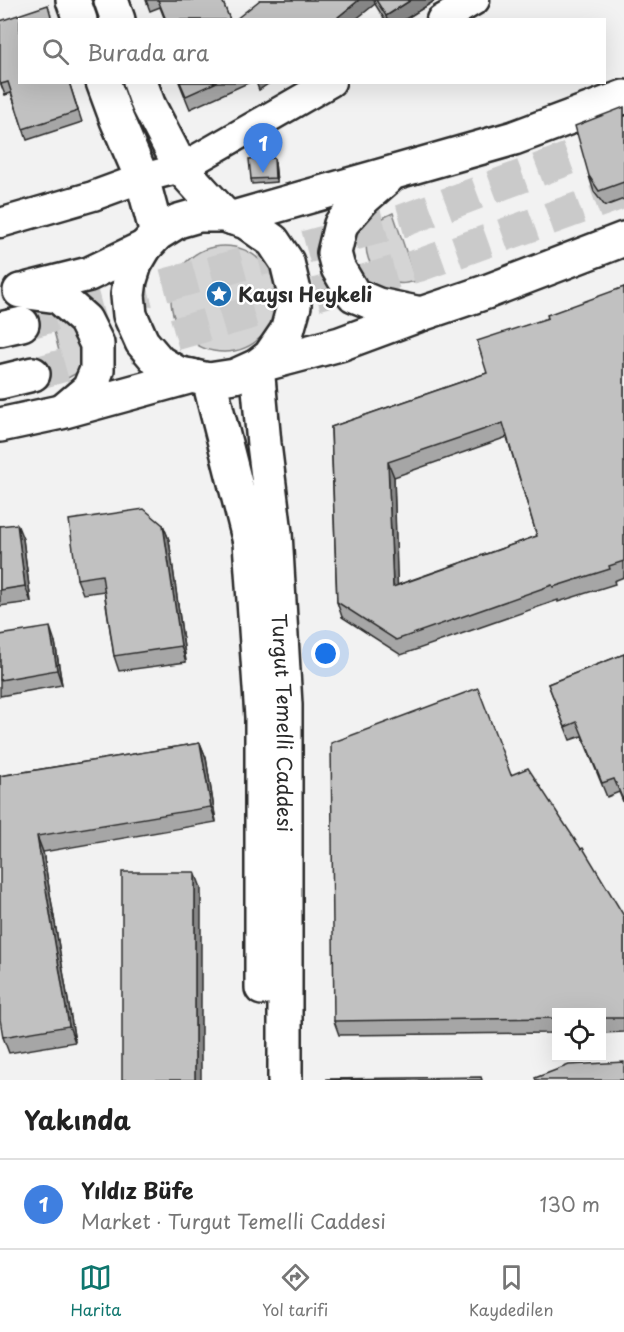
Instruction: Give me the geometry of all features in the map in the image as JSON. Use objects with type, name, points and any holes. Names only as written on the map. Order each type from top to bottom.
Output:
[{"type":"main road","points":[[73,0],[79,18]]},
{"type":"main road","points":[[111,0],[117,18]]},
{"type":"main road","points":[[104,84],[142,178],[151,241],[135,264],[130,280],[128,295],[130,315],[142,342],[159,362],[177,373],[200,378]]},
{"type":"main road","points":[[141,84],[148,104],[181,168],[229,216],[246,222],[273,241],[287,262],[294,291],[294,306],[287,331],[270,356],[257,366]]},
{"type":"main road","points":[[10,294],[89,274],[151,241],[178,221],[199,215],[229,216],[393,173],[514,138],[624,97]]},
{"type":"main road","points":[[393,173],[341,224],[334,253],[338,268],[354,295],[378,305],[421,314]]},
{"type":"main road","points":[[0,425],[200,378],[235,376],[257,366],[340,344],[624,240]]},
{"type":"main road","points":[[10,294],[58,296],[85,320],[97,344],[97,370],[89,389],[61,412]]},
{"type":"main road","name":"Turgut Temelli Caddesi","points":[[257,366],[275,533],[285,705],[285,1080]]},
{"type":"main road","points":[[0,382],[33,374]]},
{"type":"main road","name":"Turgut Temelli Caddesi","points":[[200,378],[250,542],[262,717],[263,1080]]},
{"type":"street","points":[[444,18],[475,0]]},
{"type":"street","points":[[0,223],[181,168],[328,84]]},
{"type":"shaded area","points":[[393,213],[416,281],[398,283],[385,279],[372,267],[368,259],[366,242],[373,226]]},
{"type":"shaded area","points":[[224,246],[244,250],[261,262],[273,279],[277,299],[273,319],[261,336],[244,348],[224,352],[204,348],[187,336],[175,319],[171,299],[175,279],[187,262],[204,250]]},
{"type":"shaded area","points":[[48,307],[85,330],[81,367],[66,379]]},
{"type":"building","points":[[158,0],[222,0],[229,18],[165,18]]},
{"type":"building","points":[[260,0],[359,0],[338,18],[238,18]]},
{"type":"building","points":[[376,0],[411,0],[386,16]]},
{"type":"building","points":[[48,5],[51,18],[18,18],[18,84],[70,84],[78,111],[23,129],[8,82],[1,84],[0,82],[0,21]]},
{"type":"building","points":[[181,84],[213,84],[186,96]]},
{"type":"building","points":[[624,107],[624,182],[599,191],[589,176],[575,126]]},
{"type":"building","points":[[274,158],[275,178],[251,179],[249,159]]},
{"type":"building","points":[[624,287],[624,561],[609,566],[610,569],[553,587],[552,585],[396,640],[337,602],[331,427],[487,373],[477,341],[548,318],[547,315]],"holes":[[[503,423],[537,536],[393,587],[388,462]]]},
{"type":"building","points":[[144,509],[163,525],[181,646],[114,656],[102,575],[77,579],[69,520]]},
{"type":"building","points":[[17,524],[25,586],[0,590],[0,526]]},
{"type":"building","points":[[50,627],[57,670],[0,680],[0,635]]},
{"type":"building","points":[[624,654],[624,802],[614,779],[602,783],[577,722],[565,727],[548,684]]},
{"type":"building","points":[[478,688],[511,775],[528,768],[581,849],[583,848],[624,916],[624,1018],[606,1018],[606,1008],[552,1008],[552,1018],[334,1021],[331,743]]},
{"type":"building","points":[[200,743],[211,807],[37,836],[69,1026],[3,1037],[0,1019],[0,776]]},
{"type":"building","points":[[122,872],[195,872],[195,1080],[122,1080]]},
{"type":"building","points":[[624,1062],[624,1080],[536,1080],[535,1078],[569,1065]]},
{"type":"building","points":[[481,1077],[482,1080],[327,1080],[327,1079]]},
{"type":"tunnel","points":[[22,324],[402,221],[624,138]]},
{"type":"tunnel","points":[[33,374],[420,265],[624,192]]},
{"type":"place","name":"Yıldız Büfe","points":[[263,173]]},
{"type":"place","name":"Kaysı Heykeli","points":[[219,294]]}]
